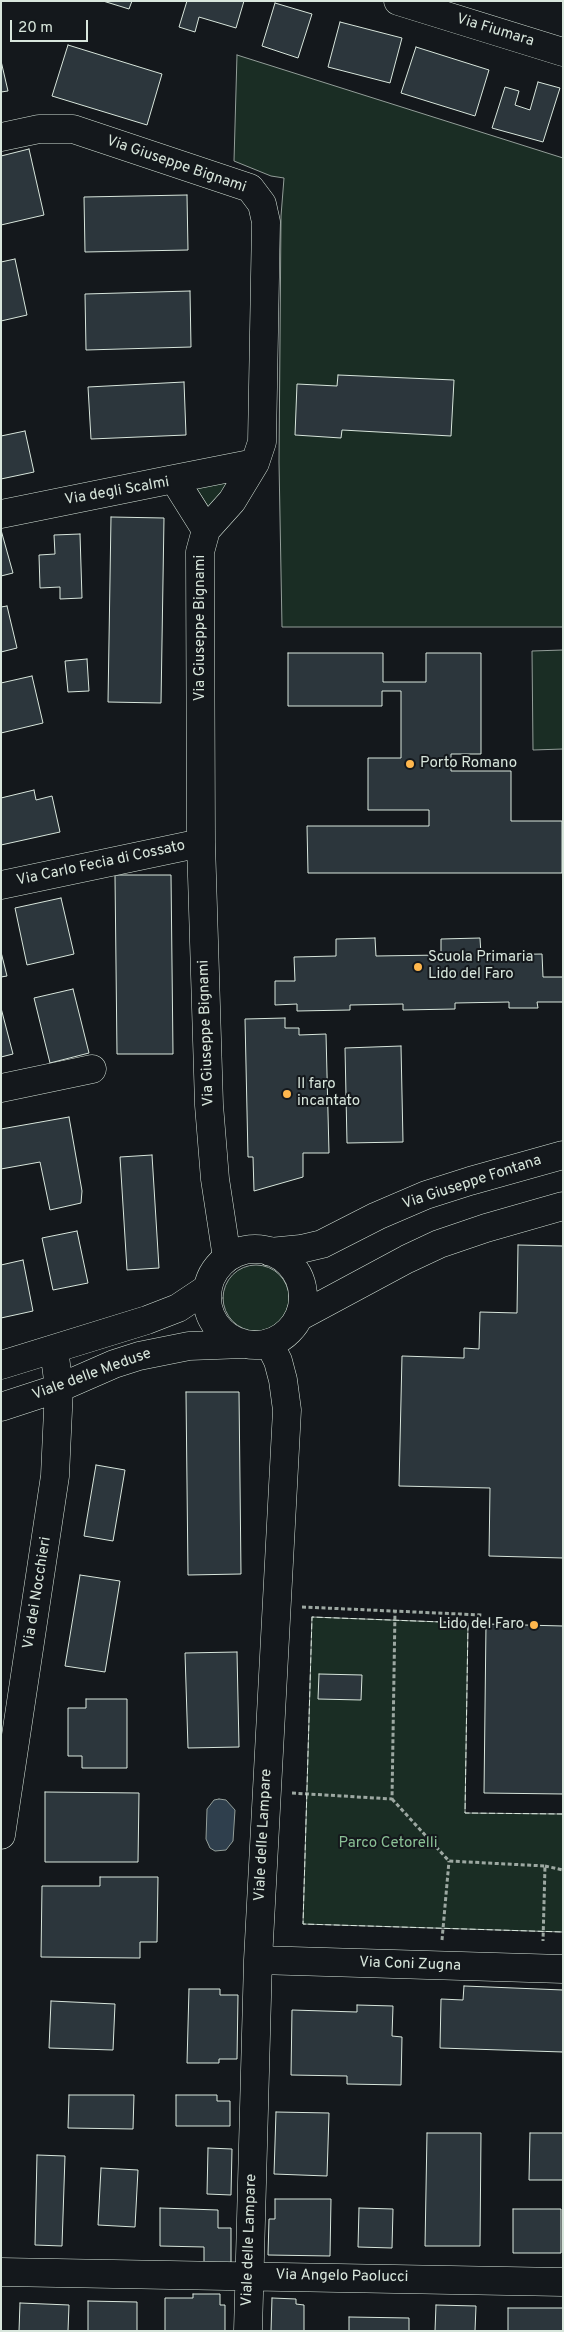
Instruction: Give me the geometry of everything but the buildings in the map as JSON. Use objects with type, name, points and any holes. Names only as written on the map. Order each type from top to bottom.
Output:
[{"type":"street","name":"Via Fiumara","points":[[398,1],[563,52]]},
{"type":"street","name":"Via Giuseppe Bignami","points":[[1,137],[40,128],[73,129],[250,188],[262,204],[266,222],[262,442],[255,463],[232,501],[206,530],[200,552],[201,843],[211,1132],[215,1179],[227,1258]]},
{"type":"street","points":[[174,479],[255,463]]},
{"type":"street","name":"Via degli Scalmi","points":[[1,514],[174,479],[206,530]]},
{"type":"street","name":"Via Carlo Fecia di Cossato","points":[[1,885],[201,843]]},
{"type":"street","points":[[1,1088],[92,1070]]},
{"type":"street","name":"Via Giuseppe Fontana","points":[[270,1252],[301,1250],[322,1244],[384,1213],[426,1195],[563,1155]]},
{"type":"street","points":[[299,1317],[406,1259],[439,1244],[486,1228],[563,1206]]},
{"type":"street","points":[[248,1250],[270,1252],[284,1259],[295,1271],[302,1285],[303,1302],[299,1317],[286,1334],[257,1344],[231,1339],[215,1323],[207,1303],[208,1288],[212,1276],[227,1258],[248,1250]]},
{"type":"street","points":[[1,1365],[54,1350],[162,1314],[178,1308],[208,1288]]},
{"type":"street","name":"Viale delle Meduse","points":[[1,1408],[59,1388],[114,1364],[152,1353],[201,1345],[257,1344]]},
{"type":"street","name":"Viale delle Lampare","points":[[248,2331],[258,1960],[286,1410],[280,1371],[257,1344]]},
{"type":"street","name":"Via dei Nocchieri","points":[[1,1835],[53,1489],[59,1388],[54,1350]]},
{"type":"street","name":"Via Coni Zugna","points":[[258,1960],[552,1969]]},
{"type":"street","name":"Via Angelo Paolucci","points":[[1,2272],[563,2282]]},
{"type":"path","points":[[277,1606],[482,1615]]},
{"type":"path","points":[[395,1611],[392,1799],[449,1861],[544,1866],[563,1870]]},
{"type":"path","points":[[267,1792],[392,1799]]},
{"type":"path","points":[[439,1966],[449,1861]]},
{"type":"path","points":[[544,1866],[552,1969]]},
{"type":"green space","points":[[237,55],[563,158],[563,627],[282,627],[279,462],[281,216],[284,178],[271,176],[234,161]]},
{"type":"green space","points":[[231,481],[211,511],[195,486]]},
{"type":"green space","points":[[563,650],[563,749],[533,750],[532,651]]},
{"type":"green space","points":[[256,1265],[269,1268],[279,1275],[286,1285],[289,1298],[286,1311],[279,1321],[269,1328],[256,1331],[243,1328],[233,1321],[226,1311],[223,1298],[226,1285],[233,1275],[243,1268]]},
{"type":"green space","name":"Parco Cetorelli","points":[[312,1617],[468,1623],[465,1813],[563,1814],[563,1932],[303,1924]]},
{"type":"water","points":[[214,1800],[226,1800],[235,1810],[233,1841],[226,1850],[215,1851],[210,1848],[206,1839],[207,1809]]},
{"type":"fence","points":[[563,1814],[465,1813],[468,1623],[312,1617],[303,1924],[563,1932]]},
{"type":"place","name":"Porto Romano","points":[[410,764]]},
{"type":"place","name":"Scuola Primaria Lido del Faro","points":[[418,967]]},
{"type":"place","name":"Il faro incantato","points":[[287,1094]]},
{"type":"place","name":"Lido del Faro","points":[[534,1625]]}]
